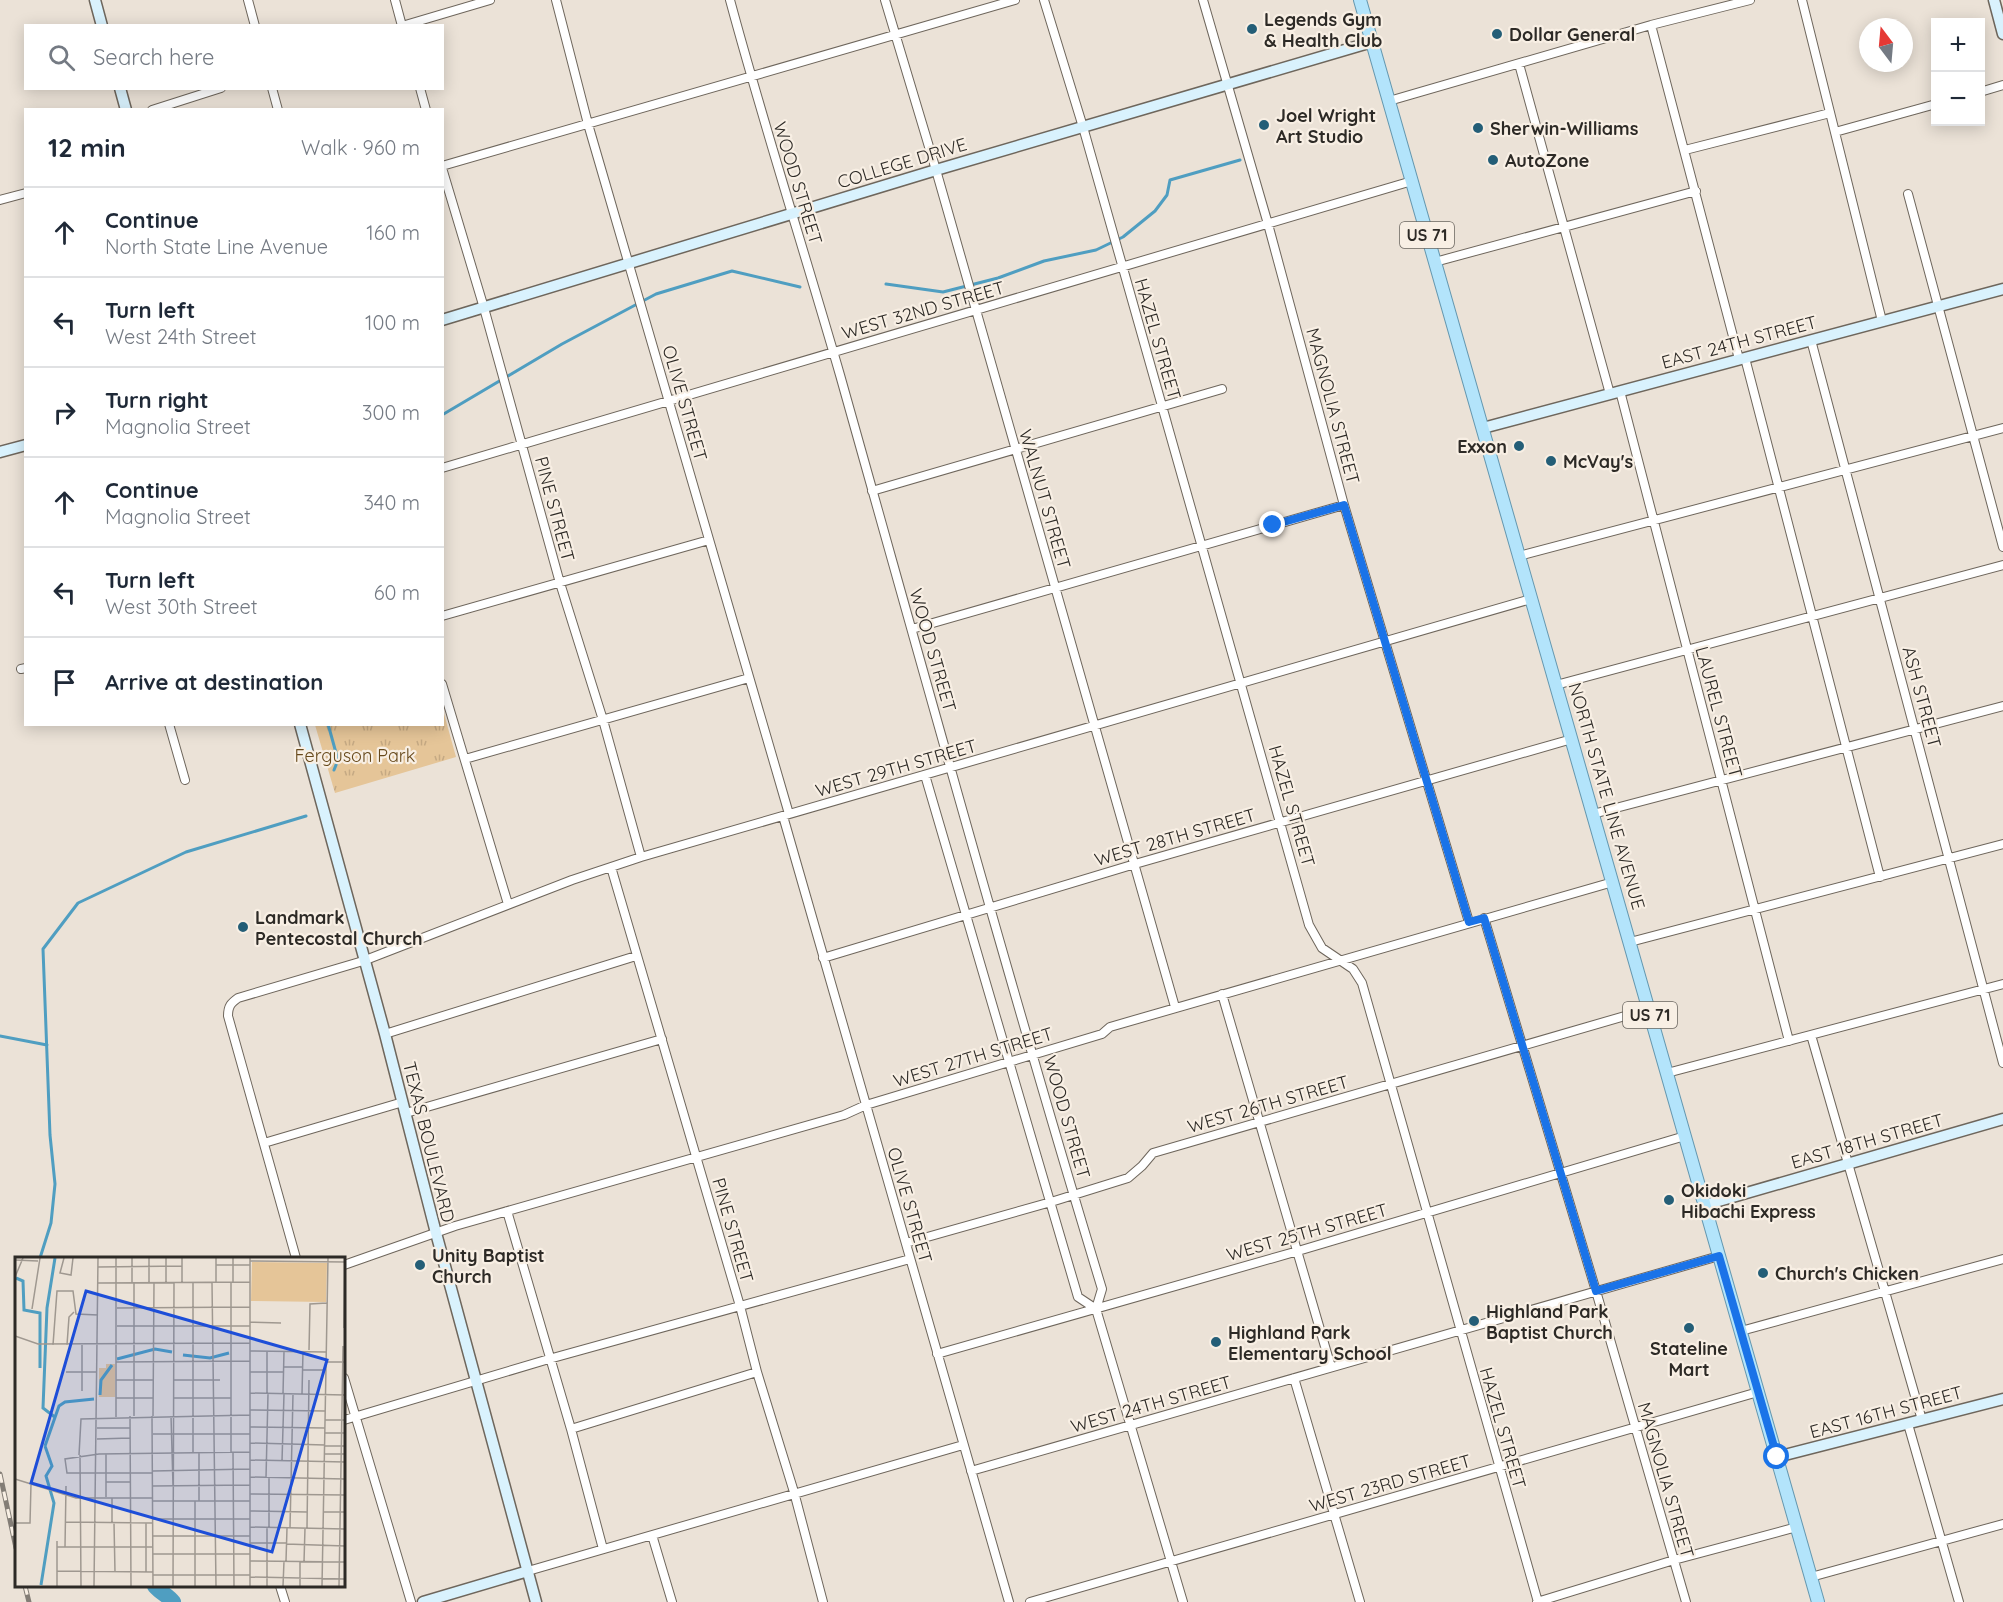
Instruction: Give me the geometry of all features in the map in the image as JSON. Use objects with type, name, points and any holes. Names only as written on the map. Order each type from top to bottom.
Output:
[{"type":"main road","name":"NORTH STATE LINE AVENUE","points":[[1360,0],[1818,1602]]},
{"type":"street","points":[[95,0],[101,24]]},
{"type":"street","points":[[248,0],[254,24]]},
{"type":"street","points":[[395,0],[402,24]]},
{"type":"street","points":[[406,24],[490,0]]},
{"type":"street","name":"OLIVE STREET","points":[[556,0],[588,123],[749,678],[823,958],[1009,1602]]},
{"type":"street","name":"WOOD STREET","points":[[730,0],[833,352],[990,908],[1102,1289],[1096,1309],[1183,1602]]},
{"type":"street","name":"WALNUT STREET","points":[[885,0],[936,170],[1175,1007]]},
{"type":"street","points":[[444,166],[1015,0]]},
{"type":"street","name":"HAZEL STREET","points":[[1044,0],[1083,127],[1309,925],[1322,948],[1353,969],[1362,983],[1538,1602]]},
{"type":"street","name":"MAGNOLIA STREET","points":[[1203,0],[1268,224],[1344,505],[1469,922]]},
{"type":"street","points":[[1389,101],[1651,25],[1750,0]]},
{"type":"street","points":[[1802,0],[1882,321]]},
{"type":"street","points":[[1994,0],[2001,19],[2003,34]]},
{"type":"street","points":[[1651,25],[1779,487],[1880,876]]},
{"type":"street","name":"COLLEGE DRIVE","points":[[444,319],[936,170],[1372,42]]},
{"type":"street","name":"LAUREL STREET","points":[[1520,64],[1565,227],[1654,520],[1789,1041]]},
{"type":"street","points":[[1985,91],[2003,86]]},
{"type":"street","points":[[121,90],[125,108]]},
{"type":"street","points":[[158,108],[215,90]]},
{"type":"street","points":[[273,90],[277,108]]},
{"type":"street","points":[[421,90],[425,108]]},
{"type":"street","points":[[1835,132],[1931,105]]},
{"type":"street","points":[[1686,150],[1830,113]]},
{"type":"street","name":"PINE STREET","points":[[444,174],[484,308],[560,583],[603,720],[641,857]]},
{"type":"street","name":"WEST 32ND STREET","points":[[444,467],[1412,181]]},
{"type":"street","points":[[1435,262],[1696,191]]},
{"type":"street","points":[[0,200],[24,194]]},
{"type":"street","points":[[1908,194],[2003,547]]},
{"type":"street","name":"EAST 24TH STREET","points":[[1483,428],[2003,289]]},
{"type":"street","name":"ASH STREET","points":[[1811,340],[2003,1062]]},
{"type":"street","points":[[872,491],[1222,389]]},
{"type":"street","points":[[1519,556],[2003,428]]},
{"type":"street","points":[[0,452],[24,446]]},
{"type":"street","points":[[912,629],[1344,505]]},
{"type":"street","points":[[444,615],[709,540]]},
{"type":"street","points":[[1556,685],[2003,566]]},
{"type":"street","name":"WEST 29TH STREET","points":[[264,1143],[228,1016],[231,1003],[238,998],[363,961],[508,904],[641,857],[1532,599]]},
{"type":"street","points":[[465,759],[749,678]]},
{"type":"street","points":[[444,691],[508,904]]},
{"type":"street","points":[[1593,814],[2003,706]]},
{"type":"street","points":[[170,726],[185,780]]},
{"type":"street","name":"TEXAS BOULEVARD","points":[[301,726],[536,1602]]},
{"type":"street","name":"WEST 28TH STREET","points":[[823,958],[1135,864],[1572,739]]},
{"type":"street","name":"WOOD STREET","points":[[926,775],[1078,1297],[1096,1309]]},
{"type":"street","points":[[1630,942],[2003,844]]},
{"type":"street","name":"PINE STREET","points":[[610,867],[795,1492],[823,1602]]},
{"type":"street","name":"WEST 27TH STREET","points":[[345,1265],[507,1211],[844,1115],[866,1105],[1102,1034],[1110,1027],[1175,1007],[1612,882]]},
{"type":"street","name":"MAGNOLIA STREET","points":[[1484,918],[1686,1602]]},
{"type":"street","points":[[385,1034],[636,956]]},
{"type":"street","points":[[1667,1073],[2003,984]]},
{"type":"street","points":[[1222,994],[1331,1367]]},
{"type":"street","name":"WEST 26TH STREET","points":[[906,1243],[1128,1178],[1153,1153],[1649,1009]]},
{"type":"street","points":[[1811,1035],[1922,1420]]},
{"type":"street","points":[[296,1257],[264,1143],[662,1039]]},
{"type":"street","name":"EAST 18TH STREET","points":[[1705,1204],[2003,1119]]},
{"type":"street","name":"WEST 25TH STREET","points":[[937,1354],[1685,1137]]},
{"type":"street","points":[[507,1211],[571,1428],[603,1549]]},
{"type":"street","name":"WEST 24TH STREET","points":[[971,1471],[1719,1256]]},
{"type":"street","points":[[1741,1332],[2003,1258]]},
{"type":"street","points":[[345,1420],[549,1359],[910,1259]]},
{"type":"street","points":[[571,1428],[758,1372]]},
{"type":"street","points":[[1294,1378],[1360,1602]]},
{"type":"street","points":[[345,1381],[411,1602]]},
{"type":"street","name":"WEST 23RD STREET","points":[[1030,1602],[1758,1392]]},
{"type":"street","name":"EAST 16TH STREET","points":[[1777,1457],[2003,1399]]},
{"type":"street","points":[[1908,1424],[1959,1602]]},
{"type":"street","points":[[423,1602],[963,1445]]},
{"type":"street","points":[[1811,1577],[2003,1524]]},
{"type":"street","points":[[1538,1602],[1674,1560],[1797,1527]]},
{"type":"street","points":[[652,1534],[672,1602]]},
{"type":"street","points":[[280,1587],[285,1602]]},
{"type":"green space","name":"Ferguson Park","points":[[444,714],[456,757],[335,793],[315,726],[444,726]]},
{"type":"waterway","points":[[886,284],[943,292],[998,278],[1044,261],[1096,250],[1123,237],[1155,211],[1167,195],[1170,180],[1240,160]]},
{"type":"waterway","points":[[444,414],[562,344],[656,294],[732,271],[800,287]]},
{"type":"waterway","points":[[329,726],[338,760],[334,770]]},
{"type":"waterway","points":[[40,1257],[51,1223],[55,1184],[50,1135],[43,949],[78,903],[186,852],[306,816]]},
{"type":"waterway","points":[[0,1036],[47,1045]]},
{"type":"waterway","points":[[156,1587],[173,1602]]},
{"type":"railway","points":[[0,1474],[15,1543]]},
{"type":"railway","points":[[25,1587],[29,1602]]},
{"type":"place","name":"Legends Gym & Health Club","points":[[1252,29]]},
{"type":"place","name":"Dollar General","points":[[1497,34]]},
{"type":"place","name":"Joel Wright Art Studio","points":[[1264,125]]},
{"type":"place","name":"Sherwin-Williams","points":[[1478,128]]},
{"type":"place","name":"AutoZone","points":[[1493,160]]},
{"type":"place","name":"Exxon","points":[[1519,446]]},
{"type":"place","name":"McVay's","points":[[1551,461]]},
{"type":"place","name":"Landmark Pentecostal Church","points":[[243,927]]},
{"type":"place","name":"Okidoki Hibachi Express","points":[[1669,1200]]},
{"type":"place","name":"Unity Baptist Church","points":[[420,1265]]},
{"type":"place","name":"Church's Chicken","points":[[1763,1273]]},
{"type":"place","name":"Highland Park Baptist Church","points":[[1474,1321]]},
{"type":"place","name":"Stateline Mart","points":[[1689,1328]]},
{"type":"place","name":"Highland Park Elementary School","points":[[1216,1342]]},
{"type":"route","points":[[1273,525],[1344,505],[1469,922],[1484,918],[1596,1291],[1719,1256],[1777,1457]]}]
